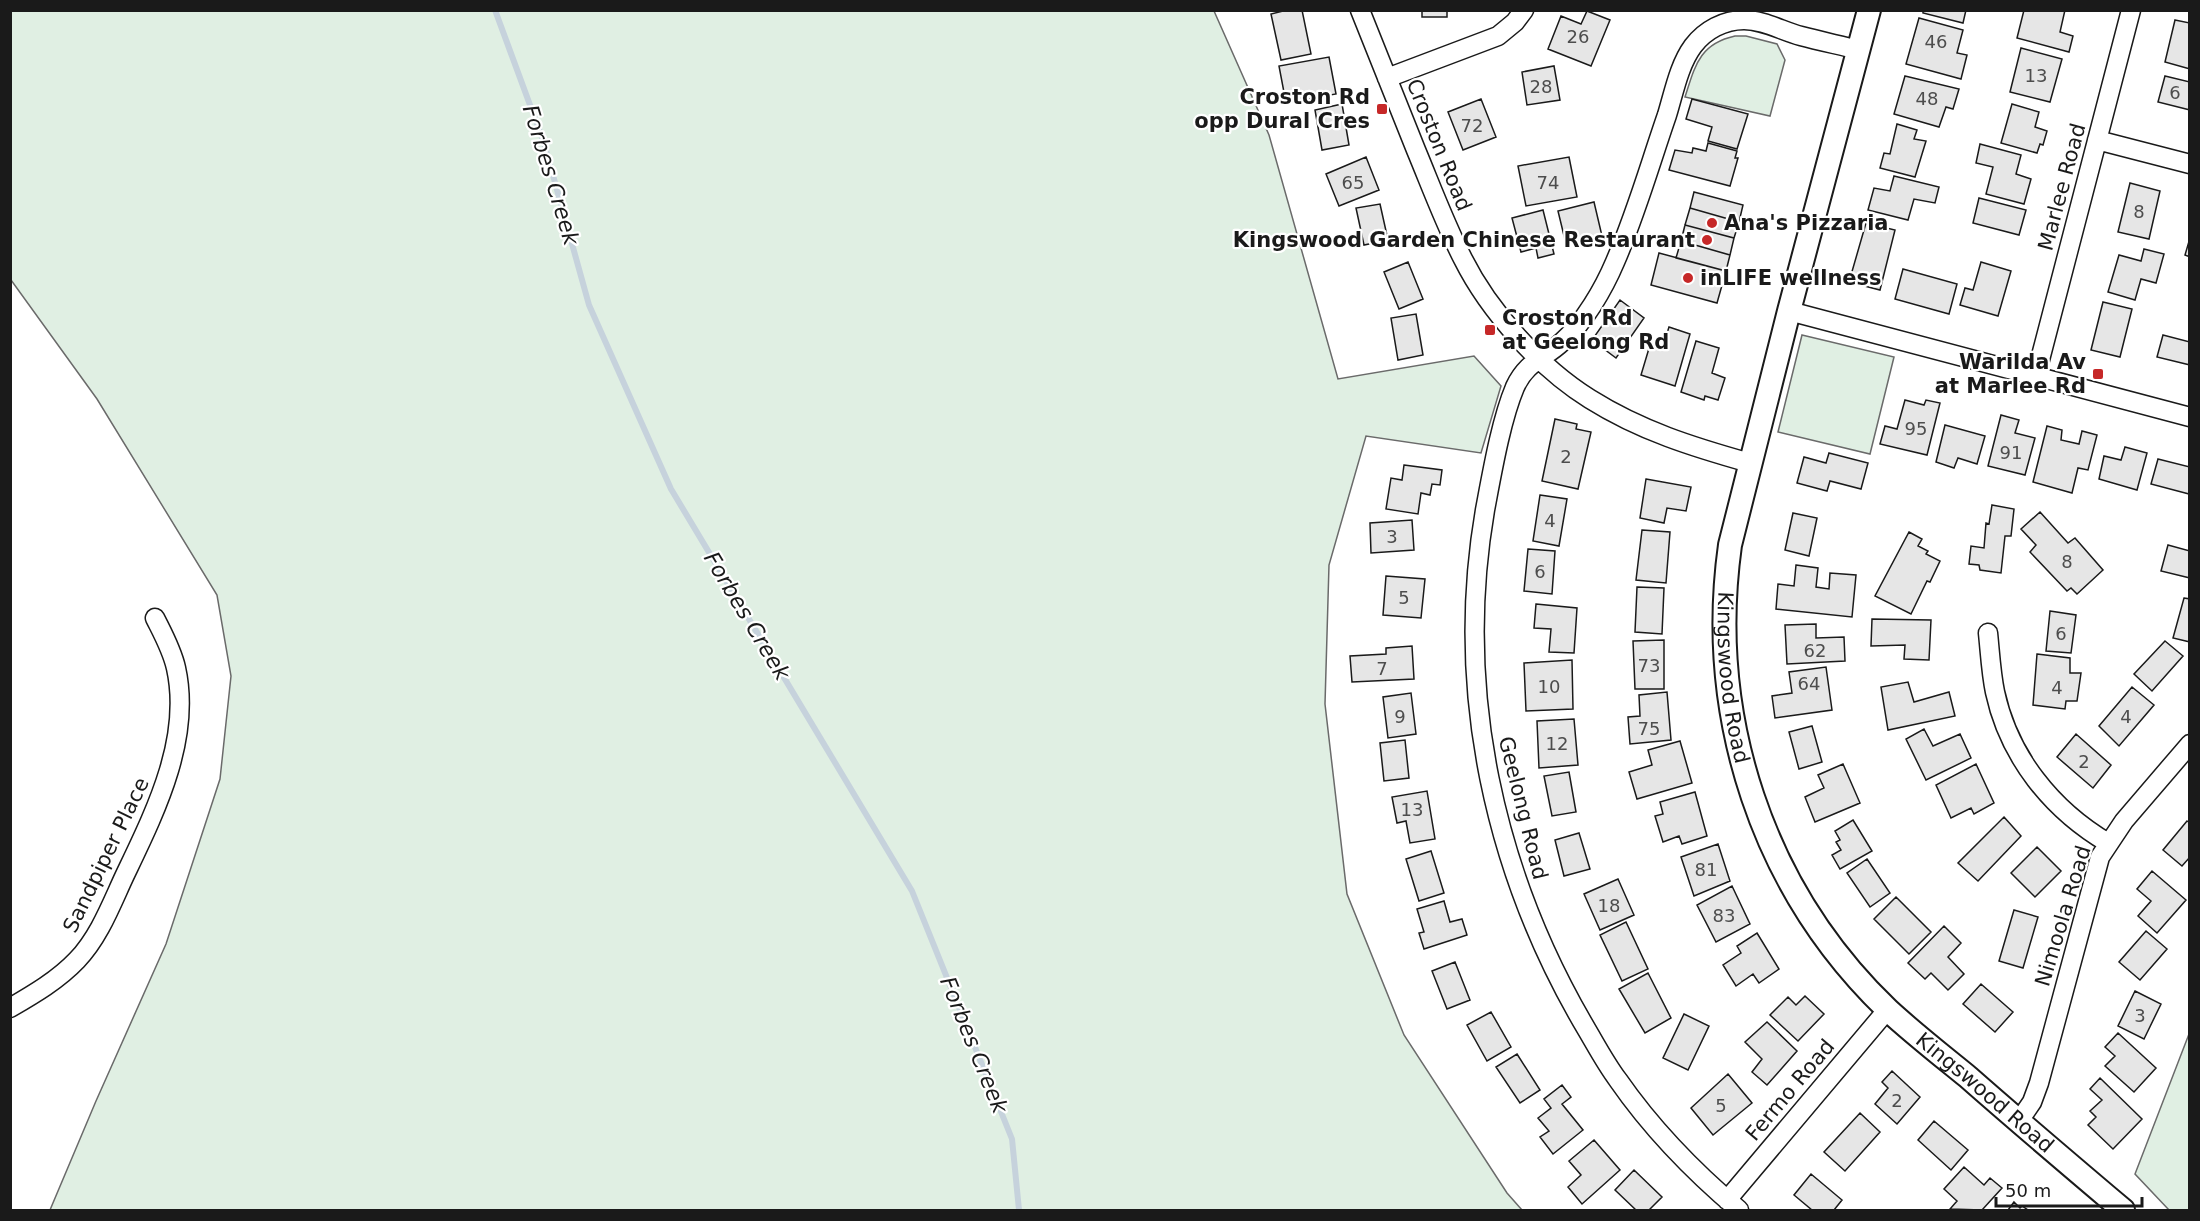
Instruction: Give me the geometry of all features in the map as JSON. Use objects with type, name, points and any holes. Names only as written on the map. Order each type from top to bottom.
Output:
[{"type":"street","name":"Croston Road","points":[[1360,10],[1463,259],[1477,284],[1514,332],[1561,378],[1589,398],[1648,430],[1696,448],[1750,463]]},
{"type":"street","points":[[1387,78],[1498,36],[1515,22],[1524,10]]},
{"type":"street","name":"Kingswood Road","points":[[1869,10],[1730,545],[1724,603],[1724,656],[1730,710],[1742,763],[1761,820],[1780,863],[1800,899],[1828,941],[1888,1009],[2123,1210]]},
{"type":"street","name":"Marlee Road","points":[[2036,375],[2131,10]]},
{"type":"street","name":"Geelong Road","points":[[1733,1205],[1684,1159],[1642,1112],[1617,1079],[1570,1002],[1536,932],[1520,892],[1505,847],[1480,725],[1475,625],[1481,534],[1491,479],[1508,408],[1516,386],[1538,357],[1554,349],[1566,339],[1605,283],[1641,193],[1690,50],[1702,36],[1719,25],[1743,20],[1759,22],[1798,35],[1859,50]]},
{"type":"street","points":[[2097,140],[2190,164]]},
{"type":"street","points":[[1789,311],[2190,417]]},
{"type":"street","name":"Sandpiper Place","points":[[10,1008],[44,987],[77,960],[89,945],[102,923],[164,788],[172,759],[180,696],[176,668],[168,642],[155,618]]},
{"type":"street","points":[[1988,633],[1995,693],[2004,721],[2032,776],[2073,820],[2108,843]]},
{"type":"street","name":"Nimoola Road","points":[[2019,1121],[2032,1102],[2039,1083],[2094,876],[2108,843],[2190,744]]},
{"type":"street","name":"Fermo Road","points":[[1733,1205],[1888,1009]]},
{"type":"green space","points":[[10,11],[1214,11],[1269,135],[1338,379],[1474,356],[1501,386],[1481,453],[1366,436],[1329,565],[1325,704],[1347,894],[1404,1035],[1507,1193],[1522,1210],[50,1210],[166,944],[220,779],[231,676],[217,595],[97,399],[11,280]]},
{"type":"green space","points":[[1735,36],[1746,36],[1777,44],[1785,60],[1770,116],[1685,97],[1700,58],[1713,45]]},
{"type":"green space","points":[[1802,335],[1894,357],[1870,454],[1778,432]]},
{"type":"green space","points":[[2189,1034],[2189,1210],[2169,1210],[2135,1174]]},
{"type":"building","points":[[1287,10],[1302,10],[1311,54],[1281,60],[1271,14]]},
{"type":"building","points":[[1422,10],[1447,10],[1447,17],[1422,17]]},
{"type":"building","points":[[1923,10],[1966,10],[1963,23],[1923,13]]},
{"type":"building","points":[[2024,10],[2065,10],[2060,32],[2073,36],[2069,52],[2017,38]]},
{"type":"building","points":[[1587,11],[1610,20],[1591,66],[1548,49],[1561,16],[1581,24]]},
{"type":"building","points":[[1919,18],[1963,30],[1957,53],[1967,55],[1961,79],[1906,64]]},
{"type":"building","points":[[2175,20],[2190,23],[2190,69],[2165,62]]},
{"type":"building","points":[[2021,48],[2062,59],[2050,102],[2010,92]]},
{"type":"building","points":[[1329,57],[1336,94],[1286,103],[1279,66]]},
{"type":"building","points":[[1554,66],[1560,100],[1527,105],[1522,72]]},
{"type":"building","points":[[1905,76],[1959,89],[1953,109],[1946,107],[1939,127],[1894,114]]},
{"type":"building","points":[[2165,76],[2190,82],[2190,110],[2158,102]]},
{"type":"building","points":[[1481,99],[1496,137],[1463,150],[1448,112]]},
{"type":"building","points":[[1692,99],[1748,114],[1737,149],[1708,141],[1712,127],[1686,119]]},
{"type":"building","points":[[1342,104],[1349,145],[1322,150],[1315,110]]},
{"type":"building","points":[[2012,104],[2039,112],[2035,127],[2047,131],[2043,145],[2040,144],[2037,153],[2001,143]]},
{"type":"building","points":[[1897,124],[1917,130],[1914,139],[1926,141],[1915,177],[1880,168],[1884,153],[1890,154]]},
{"type":"building","points":[[1708,143],[1737,151],[1735,158],[1738,158],[1730,186],[1669,170],[1675,150],[1692,153],[1693,148],[1706,151]]},
{"type":"building","points":[[1980,144],[2021,155],[2016,174],[2031,179],[2024,204],[1986,194],[1993,167],[1976,163]]},
{"type":"building","points":[[1366,157],[1379,190],[1339,206],[1326,174]]},
{"type":"building","points":[[1569,157],[1577,197],[1526,206],[1518,166]]},
{"type":"building","points":[[1894,176],[1939,187],[1935,203],[1914,199],[1908,220],[1868,210],[1874,188],[1890,191]]},
{"type":"building","points":[[2130,183],[2160,191],[2149,239],[2118,232]]},
{"type":"building","points":[[1694,192],[1743,205],[1739,222],[1690,208]]},
{"type":"building","points":[[1979,198],[2026,210],[2019,235],[1973,223]]},
{"type":"building","points":[[1594,202],[1602,236],[1566,244],[1558,211]]},
{"type":"building","points":[[1380,204],[1388,240],[1364,245],[1356,208]]},
{"type":"building","name":"Ana's Pizzaria","points":[[1690,208],[1739,222],[1734,238],[1685,225]]},
{"type":"building","points":[[1543,210],[1554,254],[1538,258],[1536,248],[1521,252],[1512,218]]},
{"type":"building","points":[[1866,223],[1895,230],[1880,290],[1849,282]]},
{"type":"building","name":"Kingswood Garden Chinese Restaurant","points":[[1685,225],[1734,238],[1730,255],[1681,241]]},
{"type":"building","points":[[2190,238],[2190,257],[2185,255]]},
{"type":"building","points":[[1681,241],[1730,255],[1726,271],[1676,258]]},
{"type":"building","points":[[2144,249],[2164,254],[2156,283],[2141,279],[2135,300],[2108,292],[2119,255],[2141,261]]},
{"type":"building","name":"inLIFE wellness","points":[[1659,253],[1726,271],[1717,303],[1651,285]]},
{"type":"building","points":[[1408,262],[1423,299],[1399,309],[1384,272]]},
{"type":"building","points":[[1981,262],[2011,271],[1998,316],[1960,305],[1965,288],[1973,290]]},
{"type":"building","points":[[1903,269],[1957,284],[1949,314],[1895,299]]},
{"type":"building","points":[[1620,300],[1644,318],[1616,358],[1592,340]]},
{"type":"building","points":[[2103,302],[2132,309],[2120,357],[2091,350]]},
{"type":"building","points":[[1416,314],[1423,355],[1398,360],[1391,318]]},
{"type":"building","points":[[1669,327],[1690,334],[1675,386],[1641,375],[1650,345],[1662,349]]},
{"type":"building","points":[[2163,335],[2190,342],[2190,365],[2157,357]]},
{"type":"building","points":[[1696,341],[1719,348],[1712,373],[1725,378],[1718,400],[1705,396],[1704,400],[1681,392]]},
{"type":"building","points":[[1905,400],[1924,405],[1926,400],[1940,403],[1927,455],[1880,444],[1885,426],[1897,429]]},
{"type":"building","points":[[2001,415],[2019,420],[2015,433],[2035,438],[2025,475],[1988,466]]},
{"type":"building","points":[[1555,419],[1577,424],[1576,429],[1591,432],[1578,489],[1542,481]]},
{"type":"building","points":[[1945,425],[1985,436],[1977,464],[1958,458],[1954,468],[1936,462]]},
{"type":"building","points":[[2047,426],[2062,430],[2061,440],[2079,444],[2082,431],[2097,435],[2088,470],[2078,468],[2072,493],[2033,482]]},
{"type":"building","points":[[2125,447],[2147,453],[2137,490],[2099,479],[2104,456],[2121,460]]},
{"type":"building","points":[[1829,453],[1868,463],[1861,489],[1830,481],[1827,491],[1797,483],[1804,457],[1826,463]]},
{"type":"building","points":[[2158,459],[2190,467],[2189,494],[2151,484]]},
{"type":"building","points":[[1404,465],[1442,470],[1440,485],[1432,484],[1430,495],[1421,493],[1418,514],[1386,509],[1391,478],[1402,480]]},
{"type":"building","points":[[1646,479],[1691,487],[1686,511],[1667,508],[1664,523],[1640,518]]},
{"type":"building","points":[[1540,495],[1567,499],[1559,546],[1533,541]]},
{"type":"building","points":[[1992,505],[2014,509],[2011,536],[2005,536],[2001,573],[1980,570],[1979,565],[1969,564],[1971,546],[1984,548],[1986,523],[1989,524]]},
{"type":"building","points":[[2040,512],[2068,543],[2075,538],[2103,570],[2077,594],[2071,588],[2067,591],[2030,552],[2036,545],[2021,529]]},
{"type":"building","points":[[1793,513],[1817,518],[1809,556],[1785,550]]},
{"type":"building","points":[[1412,520],[1414,550],[1371,553],[1370,523]]},
{"type":"building","points":[[1642,530],[1670,532],[1666,583],[1636,580]]},
{"type":"building","points":[[1909,532],[1922,539],[1918,546],[1928,551],[1926,554],[1940,561],[1930,582],[1927,581],[1911,614],[1875,596]]},
{"type":"building","points":[[2168,545],[2190,551],[2190,578],[2161,571]]},
{"type":"building","points":[[1528,549],[1555,551],[1552,594],[1524,591]]},
{"type":"building","points":[[1796,565],[1818,568],[1816,587],[1829,589],[1830,573],[1856,575],[1852,617],[1776,609],[1778,584],[1794,586]]},
{"type":"building","points":[[1386,576],[1425,579],[1421,618],[1383,615]]},
{"type":"building","points":[[1637,587],[1664,588],[1662,634],[1635,632]]},
{"type":"building","points":[[2184,598],[2190,599],[2190,642],[2173,638]]},
{"type":"building","points":[[1536,604],[1577,608],[1574,653],[1549,652],[1551,629],[1534,628]]},
{"type":"building","points":[[2050,611],[2076,615],[2071,653],[2046,651]]},
{"type":"building","points":[[1872,619],[1931,620],[1929,660],[1904,659],[1905,645],[1871,646]]},
{"type":"building","points":[[1816,624],[1816,638],[1844,637],[1845,661],[1787,664],[1785,625]]},
{"type":"building","points":[[1664,640],[1664,689],[1635,689],[1633,641]]},
{"type":"building","points":[[2165,641],[2183,656],[2152,691],[2134,674]]},
{"type":"building","points":[[1412,646],[1414,679],[1352,682],[1350,656],[1386,654],[1386,648]]},
{"type":"building","points":[[2037,654],[2070,658],[2070,673],[2081,673],[2077,701],[2066,701],[2065,709],[2033,705]]},
{"type":"building","points":[[1572,660],[1573,709],[1526,711],[1524,663]]},
{"type":"building","points":[[1826,667],[1832,710],[1775,718],[1772,696],[1792,693],[1789,672]]},
{"type":"building","points":[[1908,682],[1914,702],[1949,692],[1955,716],[1888,730],[1881,687]]},
{"type":"building","points":[[2132,687],[2154,705],[2119,746],[2099,726]]},
{"type":"building","points":[[1667,692],[1671,740],[1630,744],[1628,717],[1640,716],[1639,695]]},
{"type":"building","points":[[1411,693],[1416,734],[1388,738],[1383,697]]},
{"type":"building","points":[[1574,719],[1578,765],[1539,768],[1537,721]]},
{"type":"building","points":[[1812,726],[1822,762],[1799,769],[1789,732]]},
{"type":"building","points":[[1924,729],[1933,746],[1960,734],[1971,758],[1926,780],[1906,739]]},
{"type":"building","points":[[2076,734],[2111,765],[2093,788],[2057,757]]},
{"type":"building","points":[[1405,740],[1409,778],[1384,781],[1380,743]]},
{"type":"building","points":[[1680,741],[1692,783],[1637,799],[1629,772],[1652,765],[1648,750]]},
{"type":"building","points":[[1843,764],[1860,803],[1815,822],[1805,797],[1824,788],[1818,775]]},
{"type":"building","points":[[1976,764],[1994,803],[1974,814],[1971,808],[1951,818],[1936,785]]},
{"type":"building","points":[[1569,772],[1576,812],[1552,816],[1544,776]]},
{"type":"building","points":[[1427,791],[1435,839],[1410,843],[1406,821],[1397,823],[1392,797]]},
{"type":"building","points":[[1695,792],[1707,836],[1682,844],[1679,836],[1663,842],[1655,816],[1663,814],[1660,802]]},
{"type":"building","points":[[2004,817],[2021,836],[1978,881],[1958,863]]},
{"type":"building","points":[[1853,820],[1872,851],[1840,869],[1832,855],[1841,850],[1836,842],[1840,840],[1835,831]]},
{"type":"building","points":[[2187,821],[2190,823],[2190,857],[2182,866],[2163,850]]},
{"type":"building","points":[[1579,833],[1590,869],[1564,876],[1555,840]]},
{"type":"building","points":[[1718,844],[1730,881],[1694,896],[1681,857]]},
{"type":"building","points":[[2037,847],[2061,871],[2035,897],[2011,873]]},
{"type":"building","points":[[1431,851],[1444,893],[1419,901],[1406,859]]},
{"type":"building","points":[[1867,859],[1890,893],[1870,907],[1847,873]]},
{"type":"building","points":[[2152,871],[2186,900],[2157,933],[2138,916],[2151,901],[2137,889]]},
{"type":"building","points":[[1618,879],[1634,915],[1600,930],[1584,894]]},
{"type":"building","points":[[1732,886],[1750,924],[1716,942],[1697,905]]},
{"type":"building","points":[[1896,897],[1931,932],[1909,954],[1874,919]]},
{"type":"building","points":[[1444,901],[1450,922],[1462,919],[1467,935],[1424,949],[1419,933],[1424,932],[1417,909]]},
{"type":"building","points":[[2014,910],[2038,917],[2023,968],[1999,961]]},
{"type":"building","points":[[1626,922],[1648,969],[1622,981],[1600,935]]},
{"type":"building","points":[[1944,926],[1961,943],[1948,957],[1964,974],[1948,990],[1931,973],[1925,979],[1908,963]]},
{"type":"building","points":[[2146,931],[2167,949],[2140,980],[2119,962]]},
{"type":"building","points":[[1757,933],[1779,969],[1759,983],[1753,974],[1736,986],[1723,965],[1741,953],[1737,946]]},
{"type":"building","points":[[1455,962],[1470,1000],[1447,1009],[1432,971]]},
{"type":"building","points":[[1648,973],[1671,1018],[1645,1033],[1619,989]]},
{"type":"building","points":[[1981,984],[2013,1012],[1995,1032],[1963,1004]]},
{"type":"building","points":[[2135,991],[2161,1004],[2144,1039],[2118,1026]]},
{"type":"building","points":[[1805,996],[1824,1014],[1798,1041],[1770,1015],[1788,997],[1796,1005]]},
{"type":"building","points":[[1491,1012],[1511,1047],[1487,1061],[1467,1025]]},
{"type":"building","points":[[1684,1014],[1709,1026],[1688,1070],[1663,1058]]},
{"type":"building","points":[[1767,1022],[1797,1051],[1767,1085],[1752,1072],[1762,1059],[1745,1042]]},
{"type":"building","points":[[2118,1033],[2156,1068],[2134,1092],[2105,1066],[2115,1056],[2105,1047]]},
{"type":"building","points":[[1517,1054],[1540,1090],[1520,1103],[1496,1067]]},
{"type":"building","points":[[1892,1071],[1920,1097],[1897,1124],[1875,1104],[1888,1088],[1882,1082]]},
{"type":"building","points":[[1728,1074],[1752,1103],[1713,1135],[1691,1108]]},
{"type":"building","points":[[2100,1078],[2142,1119],[2113,1149],[2088,1125],[2096,1117],[2090,1111],[2102,1100],[2090,1089]]},
{"type":"building","points":[[1562,1085],[1571,1097],[1562,1104],[1583,1130],[1553,1154],[1540,1137],[1549,1131],[1538,1118],[1551,1108],[1544,1099]]},
{"type":"building","points":[[1860,1113],[1880,1132],[1845,1171],[1824,1152]]},
{"type":"building","points":[[1934,1121],[1968,1150],[1951,1170],[1918,1140]]},
{"type":"building","points":[[1594,1140],[1620,1170],[1582,1204],[1568,1187],[1581,1175],[1569,1161]]},
{"type":"building","points":[[1964,1167],[1984,1185],[1990,1178],[2002,1188],[1982,1210],[1950,1209],[1957,1201],[1944,1189]]},
{"type":"building","points":[[1634,1170],[1662,1197],[1649,1210],[1636,1210],[1615,1190]]},
{"type":"building","points":[[1811,1174],[1842,1200],[1834,1210],[1812,1210],[1794,1195]]},
{"type":"building","points":[[2014,1202],[2020,1208],[2022,1206],[2028,1210],[2008,1210]]},
{"type":"waterway","name":"Forbes Creek","points":[[495,10],[544,143],[589,305],[671,489],[912,891],[1012,1139],[1019,1210]]},
{"type":"place","name":"Croston Rd opp Dural Cres","points":[[1382,109]]},
{"type":"place","name":"Ana's Pizzaria","points":[[1712,223]]},
{"type":"place","name":"Kingswood Garden Chinese Restaurant","points":[[1707,240]]},
{"type":"place","name":"inLIFE wellness","points":[[1688,278]]},
{"type":"place","name":"Croston Rd at Geelong Rd","points":[[1490,330]]},
{"type":"place","name":"Warilda Av at Marlee Rd","points":[[2098,374]]}]
